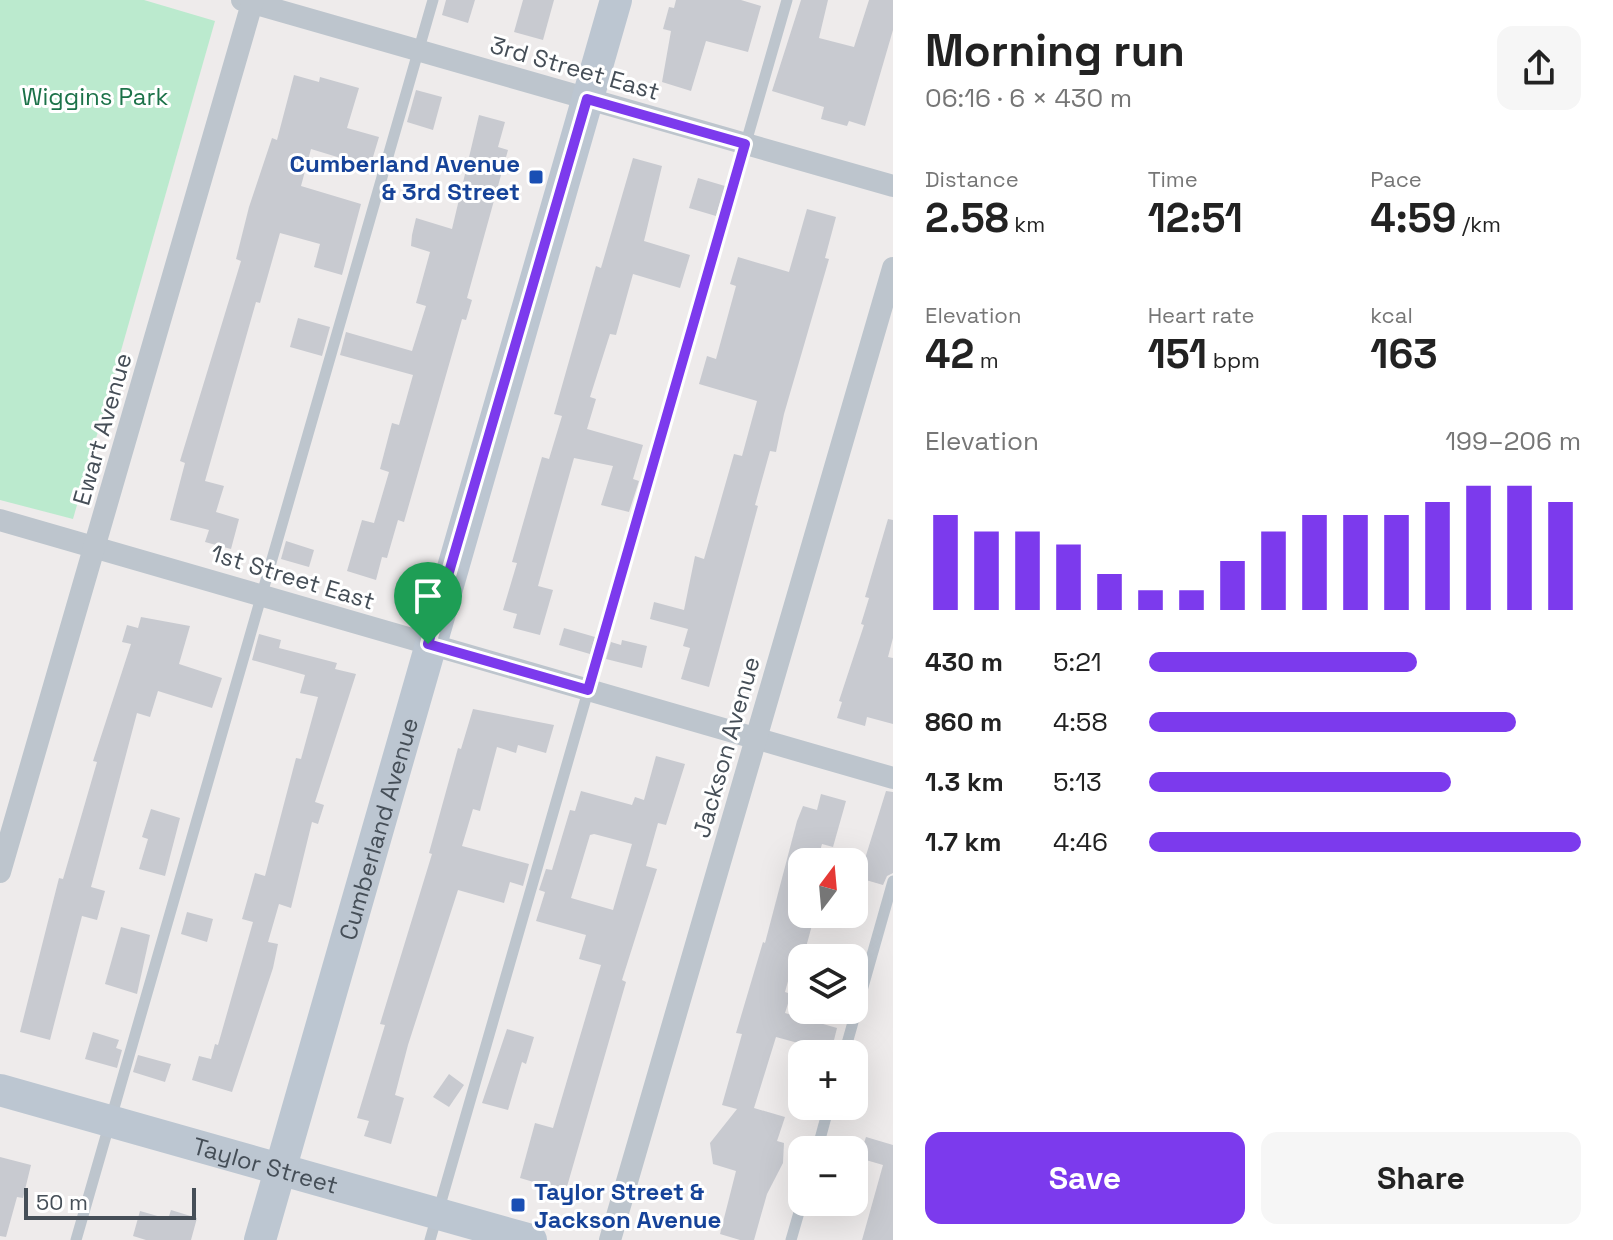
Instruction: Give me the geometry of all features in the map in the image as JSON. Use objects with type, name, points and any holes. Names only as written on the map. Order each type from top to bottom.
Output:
[{"type":"main road","name":"Cumberland Avenue","points":[[260,1240],[428,644],[616,0]]},
{"type":"main road","name":"Taylor Street","points":[[0,1090],[279,1171],[434,1227],[531,1240]]},
{"type":"street","name":"3rd Street East","points":[[249,1],[893,186]]},
{"type":"street","name":"Ewart Avenue","points":[[0,872],[96,545],[249,1]]},
{"type":"street","name":"Jackson Avenue","points":[[610,1240],[893,268]]},
{"type":"street","name":"1st Street East","points":[[0,520],[96,545],[893,778]]},
{"type":"lane","points":[[76,1240],[433,0]]},
{"type":"lane","points":[[434,1227],[787,0]]},
{"type":"lane","points":[[848,1040],[893,881]]},
{"type":"lane","points":[[791,1240],[798,1216]]},
{"type":"green space","name":"Wiggins Park","points":[[0,0],[144,0],[215,21],[73,519],[0,500]]},
{"type":"building","points":[[446,0],[475,0],[468,23],[442,15]]},
{"type":"building","points":[[523,0],[554,0],[543,40],[514,32]]},
{"type":"building","points":[[676,0],[741,0],[761,6],[748,52],[706,41],[691,91],[662,82],[671,31],[663,29],[669,7],[674,8]]},
{"type":"building","points":[[801,0],[828,0],[819,38],[854,47],[869,0],[893,0],[893,30],[865,126],[849,121],[847,126],[821,119],[824,107],[772,91]]},
{"type":"building","points":[[294,75],[319,82],[320,77],[359,88],[347,128],[379,137],[370,167],[311,149],[301,186],[361,204],[342,275],[314,267],[320,244],[280,233],[260,303],[256,302],[205,481],[224,486],[216,512],[239,519],[231,549],[205,542],[209,530],[170,520],[185,463],[180,461],[241,261],[236,259],[249,207],[272,138],[277,140]]},
{"type":"building","points":[[416,90],[442,97],[433,130],[407,122]]},
{"type":"building","points":[[479,115],[505,122],[498,147],[508,150],[467,298],[472,300],[466,320],[462,319],[404,522],[398,520],[387,558],[382,557],[376,580],[347,571],[362,520],[374,523],[389,472],[380,469],[392,423],[399,425],[413,375],[340,355],[346,332],[412,351],[426,306],[416,303],[430,252],[411,246],[416,218],[452,229]]},
{"type":"building","points":[[633,158],[662,166],[644,241],[690,255],[680,288],[633,274],[616,335],[610,334],[590,397],[596,399],[587,429],[643,445],[633,479],[639,481],[629,512],[601,505],[613,466],[574,458],[538,586],[553,590],[540,635],[513,628],[517,614],[503,610],[517,563],[512,562],[542,457],[549,459],[562,416],[554,414],[596,266],[601,268]]},
{"type":"building","points":[[698,178],[725,186],[716,216],[689,208]]},
{"type":"building","points":[[807,209],[836,217],[825,258],[829,259],[776,452],[770,451],[709,687],[681,679],[690,648],[683,646],[688,629],[650,619],[654,602],[684,610],[695,556],[704,559],[734,454],[742,456],[757,401],[699,384],[707,356],[716,359],[736,286],[730,284],[738,257],[789,272]]},
{"type":"building","points":[[298,318],[330,327],[322,356],[290,347]]},
{"type":"building","points":[[888,519],[893,520],[893,638],[888,657],[893,658],[893,724],[867,717],[865,726],[837,718],[842,702],[839,701],[864,625],[861,624],[869,598],[865,597]]},
{"type":"building","points":[[286,541],[314,550],[309,567],[281,559]]},
{"type":"building","points":[[141,617],[190,626],[179,664],[222,678],[212,708],[158,691],[150,717],[137,713],[91,887],[105,891],[97,920],[82,916],[50,1040],[20,1032],[59,878],[63,879],[97,762],[93,761],[131,644],[122,642],[127,625],[138,628]]},
{"type":"building","points":[[564,628],[595,637],[590,654],[559,645]]},
{"type":"building","points":[[259,634],[281,640],[279,648],[337,663],[335,669],[356,674],[315,802],[324,805],[318,824],[312,822],[291,908],[279,904],[268,942],[278,944],[273,968],[232,1092],[192,1080],[199,1056],[211,1059],[215,1044],[218,1045],[253,922],[242,919],[255,873],[265,876],[296,758],[301,759],[318,697],[300,693],[305,675],[252,660]]},
{"type":"building","points":[[622,640],[647,646],[642,668],[606,659],[611,642],[621,645]]},
{"type":"building","points":[[473,709],[554,725],[546,753],[518,745],[516,753],[497,747],[480,811],[473,809],[462,846],[529,864],[523,886],[510,882],[504,903],[458,890],[408,1045],[395,1095],[404,1098],[391,1144],[364,1136],[369,1121],[357,1118],[385,1025],[380,1024],[432,854],[429,853],[458,748],[461,749]]},
{"type":"building","points":[[656,756],[685,764],[666,825],[658,823],[646,866],[657,869],[622,980],[626,982],[564,1197],[535,1188],[537,1183],[520,1178],[535,1123],[553,1128],[601,965],[579,959],[586,935],[536,921],[545,892],[539,890],[546,869],[552,870],[570,810],[575,811],[581,791],[632,805],[635,797],[644,800]],"holes":[[[590,835],[632,844],[613,910],[571,898]]]},
{"type":"building","points":[[886,791],[893,792],[893,873],[887,876],[883,885],[868,881],[868,849]]},
{"type":"building","points":[[821,794],[846,801],[833,847],[822,844],[821,848],[790,848],[803,806],[817,810]]},
{"type":"building","points":[[151,809],[180,818],[165,876],[139,869],[148,839],[142,837]]},
{"type":"building","points":[[788,855],[788,928],[811,928],[807,944],[788,944],[785,992],[788,993],[788,1004],[785,1013],[788,1014],[788,1024],[823,1024],[837,1028],[834,1040],[788,1040],[776,1037],[754,1108],[785,1117],[777,1141],[784,1143],[783,1163],[767,1194],[754,1240],[740,1240],[720,1234],[736,1171],[713,1164],[710,1143],[737,1109],[722,1105],[742,1034],[736,1033],[765,943]]},
{"type":"building","points":[[187,912],[213,919],[207,942],[181,934]]},
{"type":"building","points":[[121,927],[150,935],[137,994],[105,984]]},
{"type":"building","points":[[507,1029],[534,1037],[526,1064],[522,1062],[508,1110],[482,1103]]},
{"type":"building","points":[[93,1032],[119,1040],[116,1048],[122,1050],[117,1068],[85,1059]]},
{"type":"building","points":[[138,1055],[171,1064],[165,1082],[133,1072]]},
{"type":"building","points":[[449,1074],[464,1085],[449,1107],[433,1097]]},
{"type":"building","points":[[868,1138],[893,1145],[893,1240],[862,1240],[883,1165],[868,1161]]},
{"type":"building","points":[[0,1157],[31,1165],[23,1198],[17,1197],[6,1237],[0,1236]]},
{"type":"building","points":[[171,1210],[197,1218],[191,1240],[146,1240],[133,1236],[140,1211],[168,1219]]},
{"type":"place","name":"Cumberland Avenue & 3rd Street","points":[[536,177]]},
{"type":"place","name":"Taylor Street & Jackson Avenue","points":[[518,1205]]},
{"type":"route","points":[[587,99],[745,144],[588,690],[428,644],[587,99]]}]
